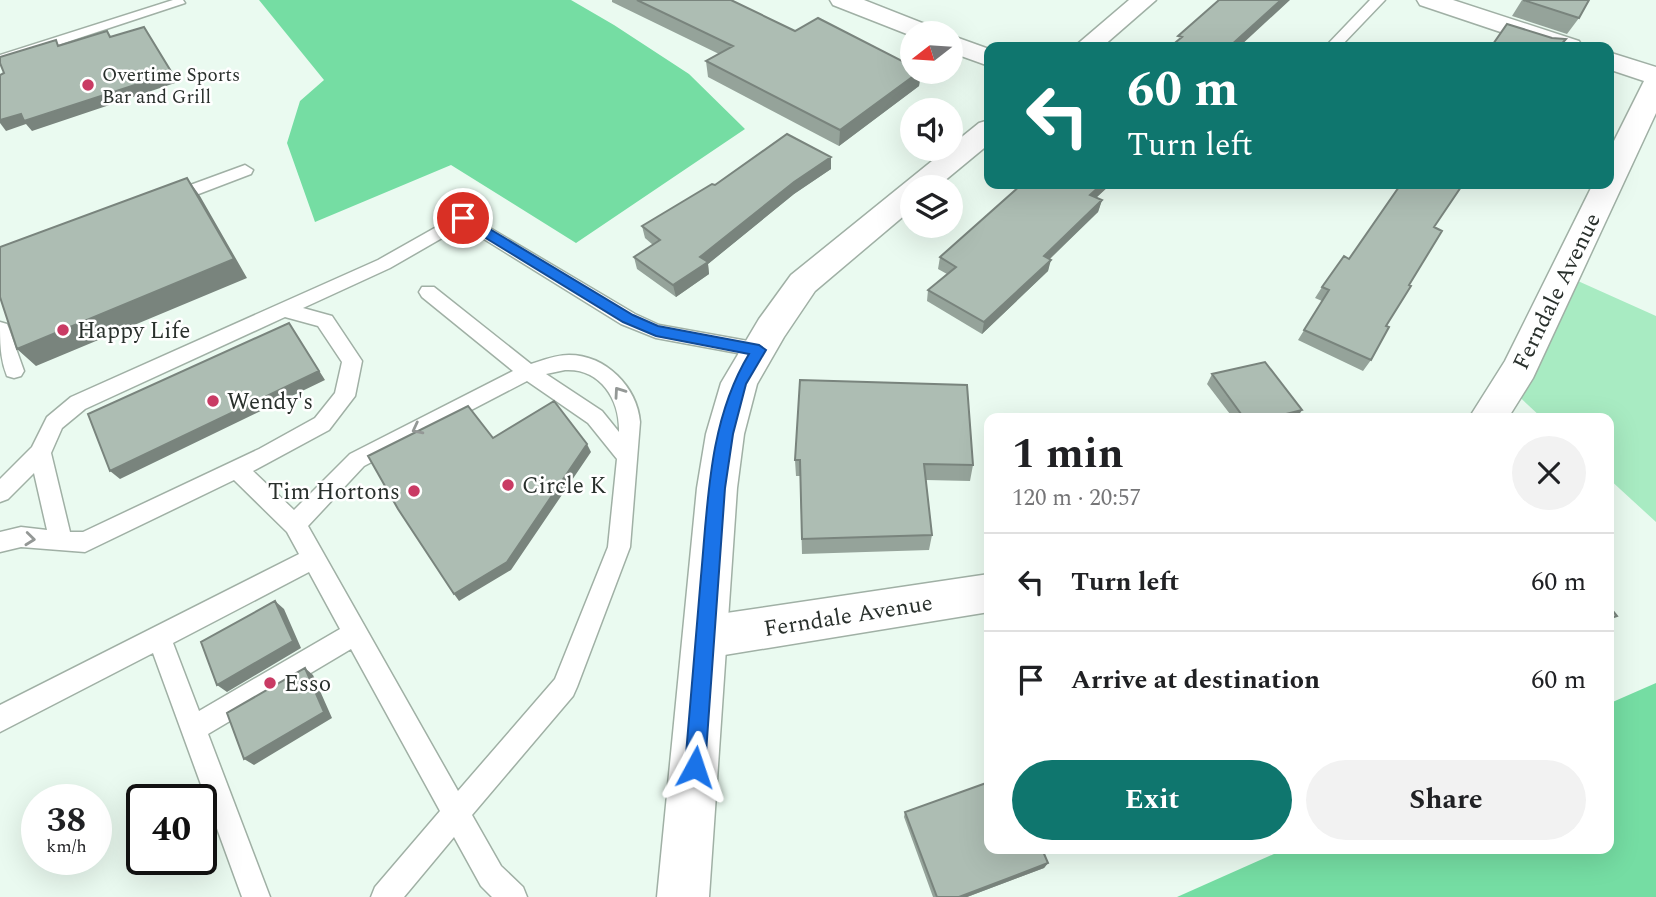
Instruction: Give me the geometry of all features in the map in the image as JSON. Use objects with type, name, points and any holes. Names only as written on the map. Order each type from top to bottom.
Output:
[{"type":"street","points":[[842,0],[900,23]]},
{"type":"street","points":[[1093,42],[1144,0]]},
{"type":"street","points":[[1429,0],[1555,42]]},
{"type":"street","points":[[963,48],[984,56]]},
{"type":"street","points":[[1614,62],[1656,76]]},
{"type":"street","name":"Ferndale Avenue","points":[[1614,172],[1656,84]]},
{"type":"street","points":[[932,175],[984,132]]},
{"type":"street","name":"Ferndale Avenue","points":[[1491,413],[1520,368],[1606,189]]},
{"type":"street","points":[[683,897],[717,488],[725,434],[739,383],[803,283],[900,203]]},
{"type":"street","name":"Ferndale Avenue","points":[[706,637],[984,594]]},
{"type":"lane","points":[[1337,42],[1378,0]]},
{"type":"lane","points":[[0,60],[178,4]]},
{"type":"lane","points":[[155,205],[245,170]]},
{"type":"lane","points":[[0,494],[40,453],[54,423],[78,404],[384,264],[463,218],[628,319],[656,331],[759,350]]},
{"type":"lane","points":[[429,292],[528,372],[595,417],[628,457]]},
{"type":"lane","points":[[0,542],[21,537],[85,542],[237,469],[322,424],[345,397],[352,361],[324,321],[284,310]]},
{"type":"lane","points":[[0,329],[14,371]]},
{"type":"lane","points":[[295,525],[334,481],[357,460],[528,372],[553,364],[574,362],[597,371],[617,386],[627,404],[628,457],[619,547],[564,687],[385,897]]},
{"type":"lane","points":[[40,453],[61,541]]},
{"type":"lane","points":[[237,469],[295,525],[491,876],[513,897]]},
{"type":"lane","points":[[0,719],[314,558]]},
{"type":"lane","points":[[193,729],[356,633]]},
{"type":"lane","points":[[159,637],[256,897]]},
{"type":"green space","points":[[259,0],[571,0],[689,74],[745,129],[576,243],[451,165],[315,222],[287,143],[300,101],[324,80]]},
{"type":"green space","points":[[1569,277],[1656,316],[1656,522],[1614,484],[1614,413],[1537,413],[1512,390]]},
{"type":"green space","points":[[1656,683],[1656,897],[1177,897],[1274,854],[1614,854],[1614,701]]},
{"type":"building","points":[[637,0],[731,0],[795,31],[818,18],[900,60],[900,84],[903,84],[840,130],[706,61],[733,46]]},
{"type":"building","points":[[1219,0],[1281,0],[1235,42],[1176,42],[1182,37],[1178,36]]},
{"type":"building","points":[[1523,0],[1589,0],[1579,18]]},
{"type":"building","points":[[1507,24],[1552,38],[1566,39],[1563,42],[1494,42]]},
{"type":"building","name":"Overtime Sports Bar and Grill","points":[[144,27],[172,73],[24,121],[21,114],[0,120],[0,75],[4,73],[0,57],[56,40],[58,46],[107,31],[110,37]]},
{"type":"building","points":[[787,134],[831,157],[794,182],[700,257],[708,262],[673,285],[634,257],[660,240],[642,226],[712,184],[715,185]]},
{"type":"building","points":[[187,178],[234,259],[17,349],[0,297],[0,247]]},
{"type":"building","points":[[1016,189],[1097,189],[1090,195],[1102,200],[1044,256],[1051,260],[984,322],[928,290],[956,267],[940,257]]},
{"type":"building","points":[[1398,189],[1460,189],[1434,227],[1442,231],[1386,326],[1389,327],[1371,360],[1304,330],[1329,290],[1322,287],[1344,256],[1349,259]]},
{"type":"building","name":"Wendy's","points":[[289,323],[319,371],[110,471],[88,414]]},
{"type":"building","points":[[1265,362],[1302,410],[1290,413],[1240,413],[1212,374]]},
{"type":"building","points":[[800,380],[967,385],[973,465],[924,464],[932,535],[802,539],[800,460],[795,460]]},
{"type":"building","name":"Circle K","points":[[554,401],[587,444],[507,562],[454,594],[398,509],[368,456],[468,406],[493,438]]},
{"type":"building","points":[[275,601],[293,641],[217,685],[201,642]]},
{"type":"building","points":[[305,668],[324,712],[244,759],[227,713]]},
{"type":"building","points":[[984,784],[984,854],[1044,854],[1048,863],[959,897],[937,897],[905,812]]},
{"type":"place","name":"Overtime Sports Bar and Grill","points":[[88,85]]},
{"type":"place","name":"Happy Life","points":[[63,330]]},
{"type":"place","name":"Wendy's","points":[[213,401]]},
{"type":"place","name":"Circle K","points":[[508,485]]},
{"type":"place","name":"Tim Hortons","points":[[414,491]]},
{"type":"place","name":"Esso","points":[[270,683]]},
{"type":"route","points":[[463,218],[628,319],[656,331],[759,350],[739,383],[725,434],[717,488],[695,767]]}]
